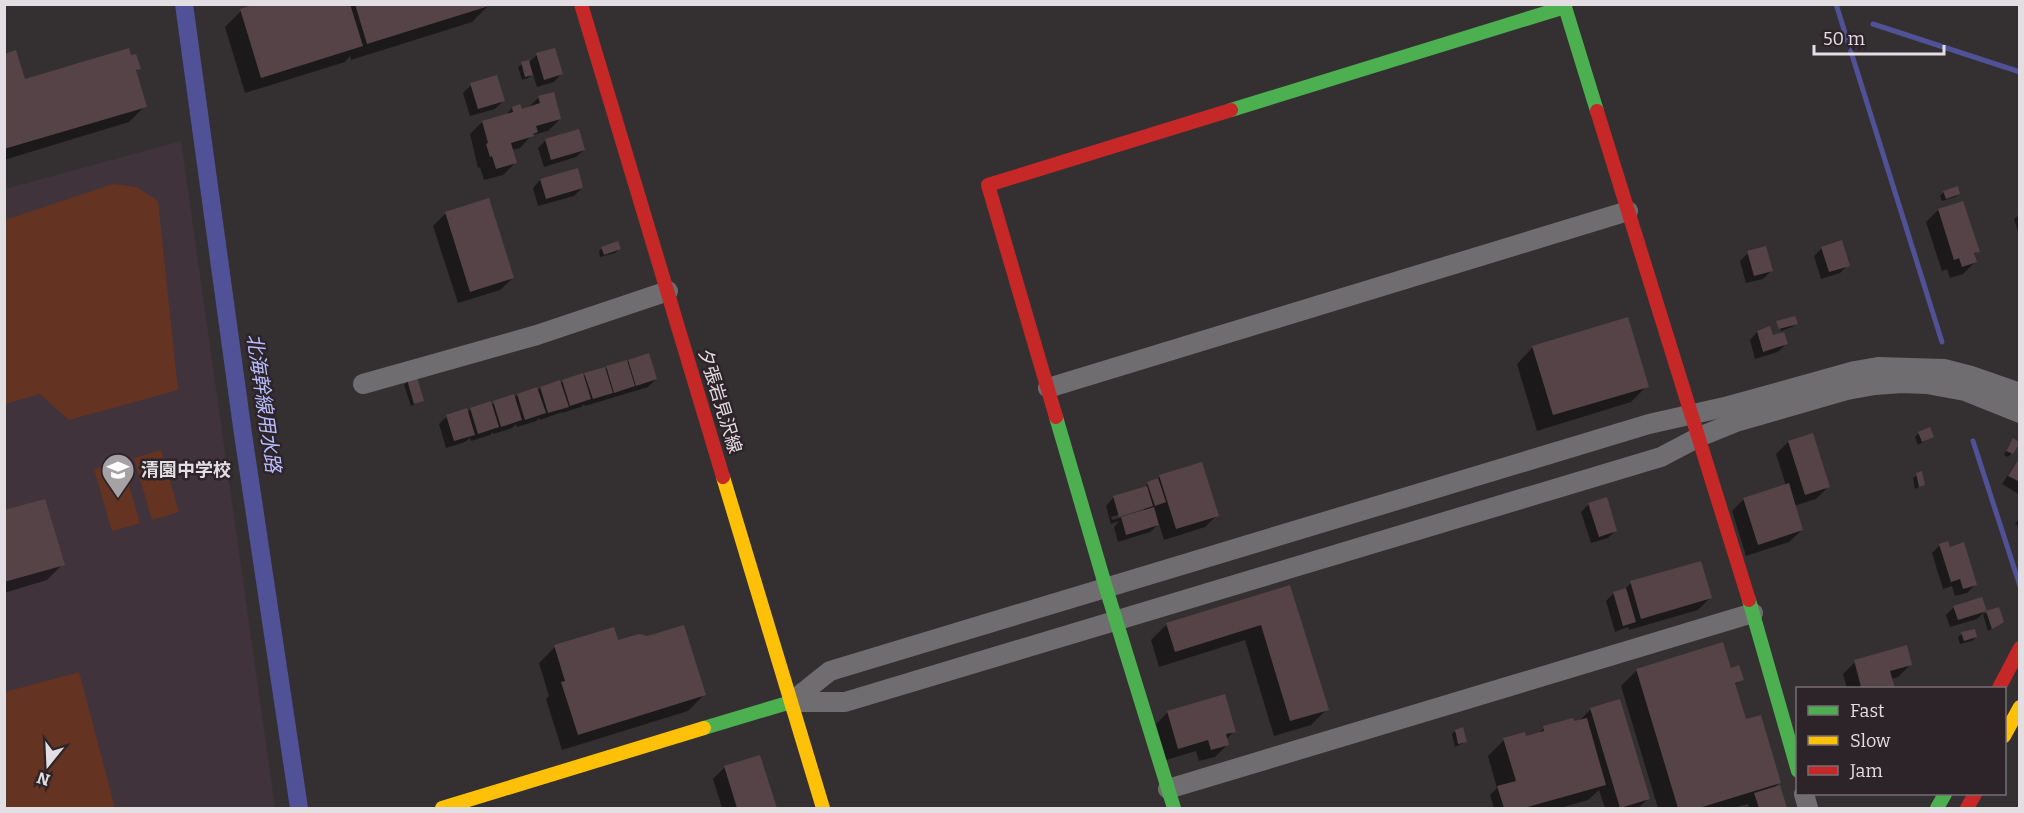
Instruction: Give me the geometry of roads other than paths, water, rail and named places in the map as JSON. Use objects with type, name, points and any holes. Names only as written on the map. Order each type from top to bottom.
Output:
[{"type":"main road","name":"夕張岩見沢線","points":[[581,4],[823,808]]},
{"type":"main road","points":[[1174,808],[1106,588],[988,185],[1565,7],[1753,613],[1796,767]]},
{"type":"main road","points":[[2000,687],[2019,648]]},
{"type":"main road","points":[[442,808],[791,702]]},
{"type":"main road","points":[[2006,732],[2019,707]]},
{"type":"street","points":[[1048,388],[1628,211]]},
{"type":"street","points":[[363,384],[537,335],[668,291]]},
{"type":"street","points":[[791,702],[830,671],[1650,424],[1729,406],[1855,370],[1878,367],[1944,369],[2019,393]]},
{"type":"street","points":[[791,702],[845,702],[1661,457],[1699,437],[1736,422],[1847,390],[1902,383],[1928,384],[1965,391],[2019,413]]},
{"type":"street","points":[[1168,789],[1753,613]]},
{"type":"waterway","name":"北海幹線用水路","points":[[184,4],[243,434],[299,808]]},
{"type":"waterway","points":[[1836,4],[1942,342]]},
{"type":"waterway","points":[[1873,24],[2020,72]]},
{"type":"waterway","points":[[1973,441],[2020,586]]},
{"type":"place","name":"清園中学校","points":[[118,499]]}]
